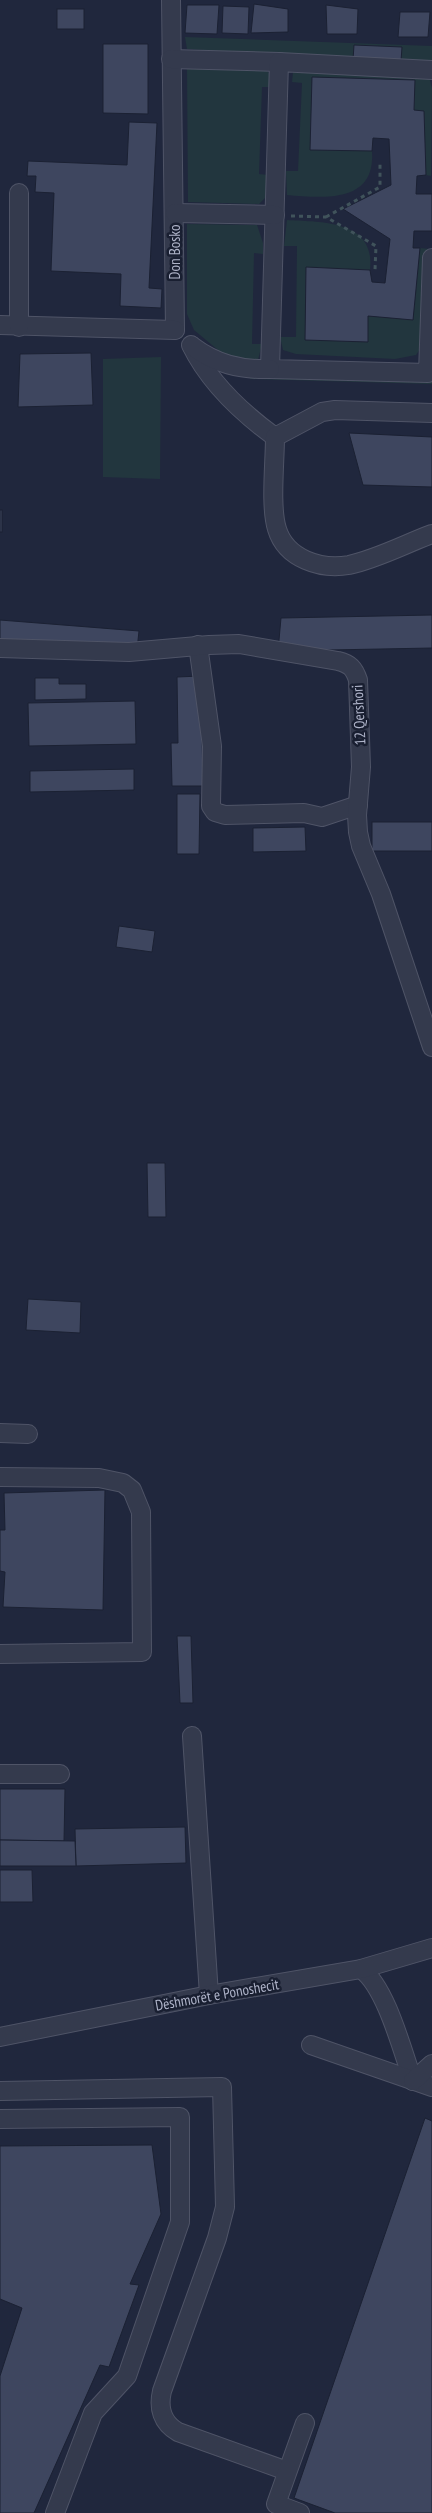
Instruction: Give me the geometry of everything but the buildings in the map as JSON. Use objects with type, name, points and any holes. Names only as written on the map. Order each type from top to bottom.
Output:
[{"type":"street","name":"Don Bosko","points":[[171,0],[175,330]]},
{"type":"street","points":[[171,59],[280,62],[432,70]]},
{"type":"street","points":[[270,369],[280,62]]},
{"type":"street","points":[[19,194],[19,326]]},
{"type":"street","points":[[175,213],[275,215]]},
{"type":"street","points":[[0,325],[175,330],[204,355],[228,366],[250,370],[430,373],[432,258]]},
{"type":"street","points":[[191,345],[208,374],[245,412],[275,437],[277,528],[283,542],[292,552],[317,564],[349,565],[432,534]]},
{"type":"street","points":[[275,437],[322,412],[335,410],[432,413]]},
{"type":"street","name":"12 Qershori","points":[[0,648],[129,652],[239,644],[264,647],[347,664],[355,670],[358,680],[361,767],[358,806],[361,846],[382,894],[432,1047]]},
{"type":"street","points":[[198,646],[212,746],[210,796],[211,806],[215,812],[225,815],[304,813],[322,817],[358,806]]},
{"type":"street","points":[[0,1433],[28,1434]]},
{"type":"street","points":[[0,1477],[99,1478],[123,1483],[132,1490],[137,1500],[142,1527],[142,1652],[0,1654]]},
{"type":"street","points":[[192,1736],[208,1995]]},
{"type":"street","points":[[0,1774],[60,1774]]},
{"type":"street","name":"Dëshmorët e Ponoshecit","points":[[0,2037],[208,1995],[360,1969],[432,1948]]},
{"type":"street","points":[[360,1969],[375,1985],[384,2002],[413,2080]]},
{"type":"street","points":[[311,2045],[432,2087]]},
{"type":"street","points":[[413,2080],[432,2064]]},
{"type":"street","points":[[0,2091],[222,2086],[225,2207],[217,2238],[162,2391],[160,2406],[167,2424],[178,2432],[287,2472]]},
{"type":"street","points":[[0,2120],[180,2117],[180,2222],[126,2376],[93,2413],[55,2513]]},
{"type":"street","points":[[300,2513],[276,2504],[305,2423]]},
{"type":"path","points":[[326,217],[380,186],[380,163]]},
{"type":"path","points":[[275,215],[326,217],[376,246],[375,270]]},
{"type":"shaded area","points":[[185,37],[432,46],[432,64],[187,49]]},
{"type":"shaded area","points":[[301,66],[429,77],[432,88],[431,176],[426,175],[424,112],[414,110],[414,80],[312,77],[310,149],[372,151],[371,168],[365,181],[356,189],[344,194],[316,197],[287,195],[286,171],[298,171],[302,83],[292,82],[293,72]]},
{"type":"shaded area","points":[[187,69],[260,69],[266,70],[272,76],[272,87],[262,87],[259,174],[269,175],[268,195],[259,204],[188,202]]},
{"type":"shaded area","points":[[287,220],[344,227],[364,241],[370,254],[370,270],[306,268],[305,340],[368,342],[368,316],[413,320],[420,248],[429,249],[422,346],[416,355],[395,359],[296,354],[283,350],[280,337],[296,337],[297,246],[284,246]]},
{"type":"shaded area","points":[[187,224],[257,225],[263,243],[263,254],[254,253],[252,344],[262,344],[258,360],[241,361],[224,355],[194,330],[187,314]]},
{"type":"shaded area","points":[[161,357],[160,479],[103,477],[103,359]]},
{"type":"shaded area","points":[[251,372],[432,377],[432,384],[250,379]]}]
